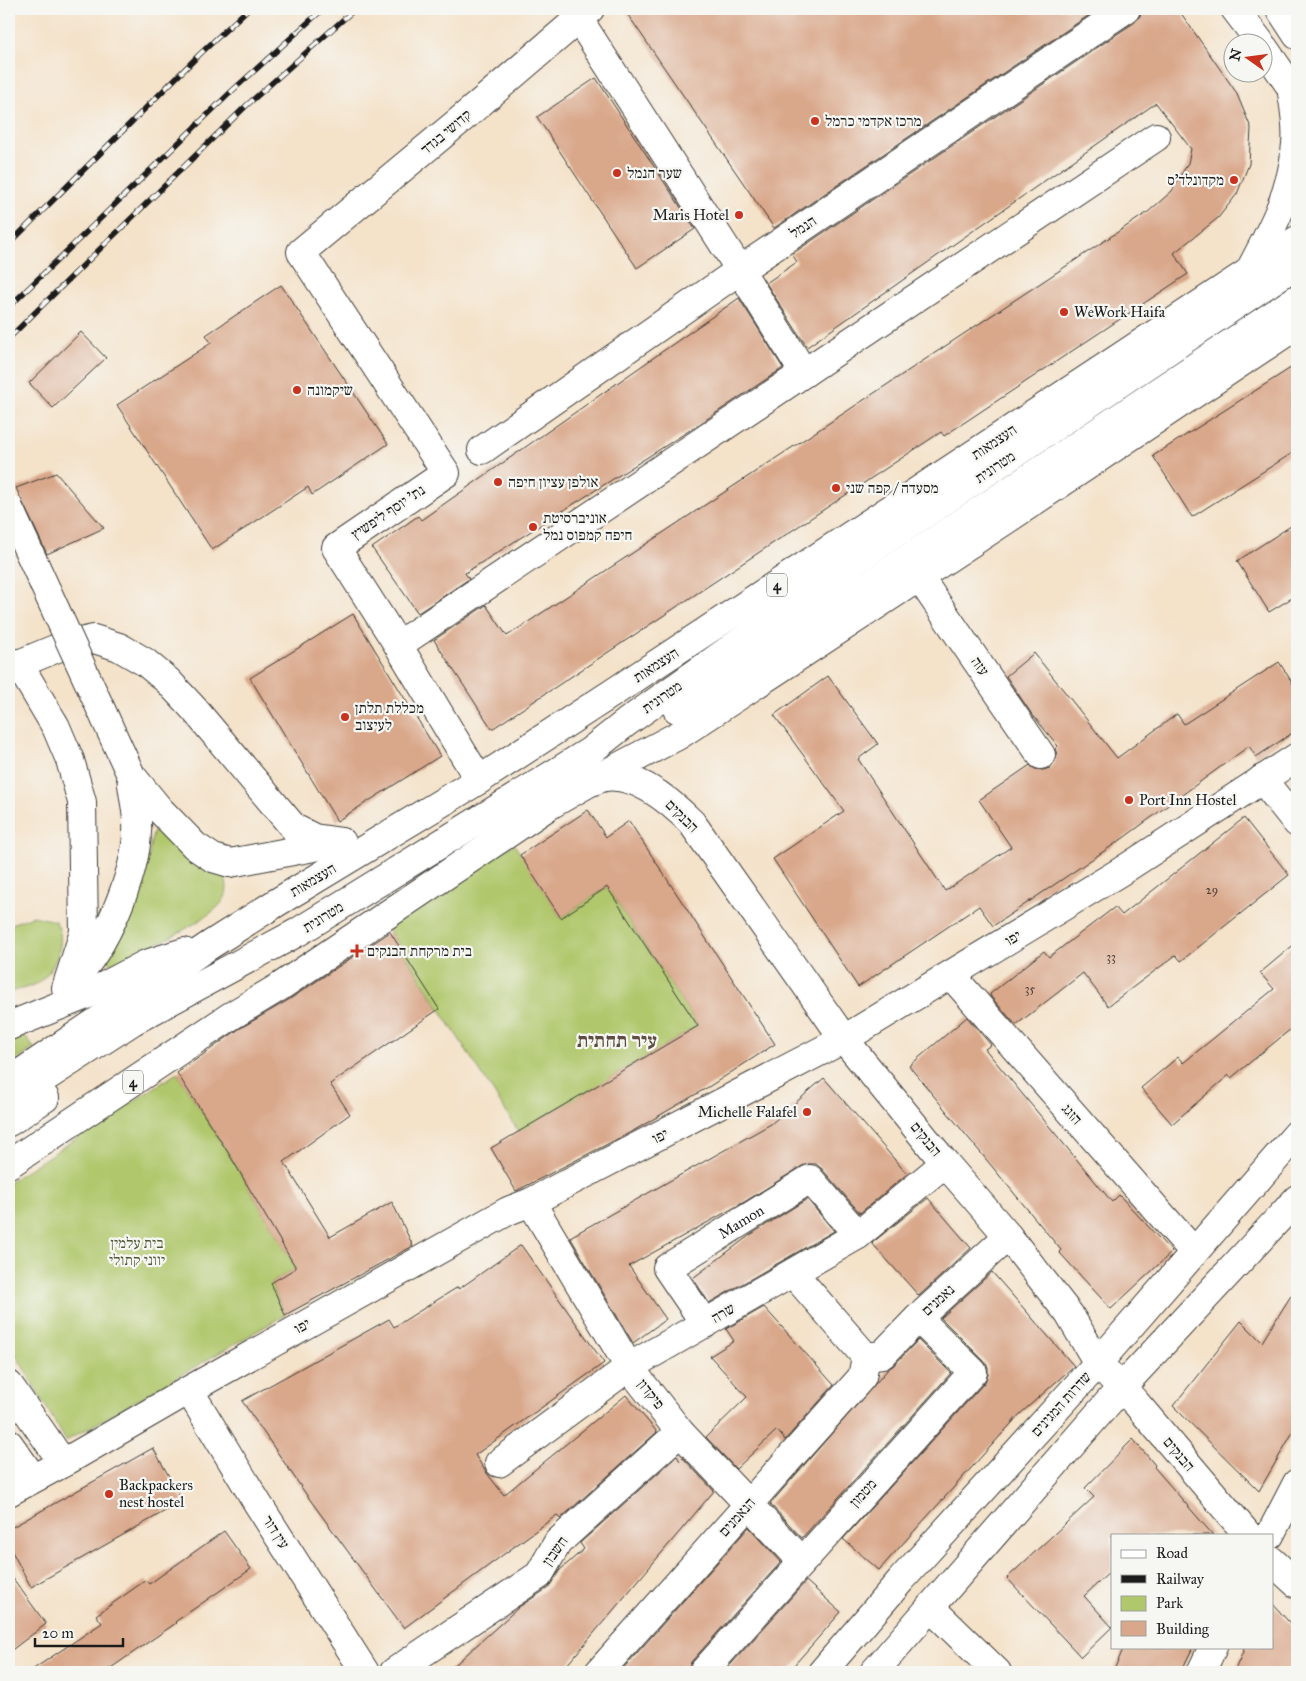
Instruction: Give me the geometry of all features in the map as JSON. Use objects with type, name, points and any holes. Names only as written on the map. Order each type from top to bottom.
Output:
[{"type":"main road","name":"הנמל","points":[[482,450],[740,270],[1126,9]]},
{"type":"main road","points":[[1235,9],[1252,32]]},
{"type":"main road","points":[[1280,9],[1297,35]]},
{"type":"main road","points":[[584,13],[804,373]]},
{"type":"main road","name":"קדושי בגדד","points":[[301,252],[458,122],[584,13]]},
{"type":"main road","points":[[1248,274],[1276,221],[1290,180],[1296,145],[1294,92],[1274,63]]},
{"type":"main road","points":[[398,645],[1156,138]]},
{"type":"main road","name":"העצמאות","points":[[9,1081],[210,945],[479,780],[1297,240]]},
{"type":"main road","name":"נת' יוסף ליפשיץ","points":[[301,252],[446,473],[336,548],[398,645],[479,780]]},
{"type":"main road","name":"מטרונית","points":[[9,1101],[133,1021],[298,932],[588,752],[627,722],[853,562],[1297,264]]},
{"type":"main road","name":"מטרונית","points":[[9,1122],[87,1069],[263,967],[757,659],[1297,299]]},
{"type":"main road","name":"4","points":[[9,1164],[280,986],[550,805],[679,735],[1297,324]]},
{"type":"main road","points":[[9,508],[131,775],[159,809],[195,846],[213,858],[230,863],[342,842],[384,838]]},
{"type":"main road","name":"עזה","points":[[919,577],[1041,755]]},
{"type":"main road","points":[[66,988],[84,932],[82,802],[70,760],[56,727],[13,666],[62,646],[94,638],[119,647],[144,662],[174,688],[194,709],[294,828],[314,838],[342,842]]},
{"type":"main road","name":"יפו","points":[[9,1492],[508,1211],[531,1202],[844,1039],[1120,872],[1297,757]]},
{"type":"main road","points":[[16,1023],[66,988],[86,966],[106,932],[120,902],[130,874],[137,822],[131,775]]},
{"type":"main road","name":"הבנקים","points":[[590,782],[604,778],[618,778],[636,783],[661,796],[675,806],[692,823],[844,1039],[945,1163],[1008,1236],[1069,1314],[1098,1363],[1136,1403],[1247,1534]]},
{"type":"main road","points":[[1262,779],[1297,823]]},
{"type":"main road","points":[[16,1023],[91,993],[146,964],[210,945]]},
{"type":"main road","name":"הזגג","points":[[951,975],[1194,1252]]},
{"type":"main road","name":"שדרות המגינים","points":[[822,1672],[1098,1363],[1297,1134]]},
{"type":"main road","name":"שרה","points":[[499,1463],[630,1367],[858,1235],[945,1163]]},
{"type":"main road","name":"Mamon","points":[[705,1324],[667,1268],[810,1179],[858,1235]]},
{"type":"main road","points":[[874,1672],[1121,1388],[1297,1198]]},
{"type":"main road","name":"פיקדון","points":[[531,1202],[630,1367],[680,1432],[802,1561]]},
{"type":"main road","name":"נאמנים","points":[[866,1357],[882,1355],[918,1318],[1008,1236]]},
{"type":"main road","points":[[793,1273],[866,1357]]},
{"type":"main road","points":[[1069,1314],[1094,1329],[1118,1340],[1133,1345],[1159,1347]]},
{"type":"main road","name":"מטמון","points":[[703,1672],[972,1372],[918,1318]]},
{"type":"main road","name":"הנאמנים","points":[[599,1672],[862,1377],[866,1357]]},
{"type":"main road","points":[[9,1385],[63,1463]]},
{"type":"main road","name":"עין דור","points":[[189,1390],[258,1504],[365,1672]]},
{"type":"main road","name":"חשבון","points":[[394,1672],[539,1575],[558,1542],[680,1432]]},
{"type":"main road","points":[[9,1444],[33,1478]]},
{"type":"main road","points":[[1271,1534],[1297,1483]]},
{"type":"main road","points":[[1274,1563],[1297,1584]]},
{"type":"main road","points":[[930,1607],[998,1672]]},
{"type":"main road","points":[[1200,1672],[1212,1648]]},
{"type":"green space","points":[[157,830],[163,831],[224,875],[227,885],[226,895],[216,909],[204,918],[153,946],[110,964],[107,960],[108,957],[125,928],[139,898],[153,833]]},
{"type":"green space","points":[[514,844],[561,918],[607,887],[698,1026],[519,1132],[385,924]]},
{"type":"green space","points":[[33,916],[55,921],[60,937],[58,956],[43,979],[26,988],[9,992],[9,927],[14,923]]},
{"type":"green space","points":[[20,1030],[34,1048],[9,1066],[9,1036]]},
{"type":"green space","name":"בית עלמין יווני קתולי","points":[[177,1073],[229,1154],[296,1268],[271,1283],[285,1315],[66,1441],[9,1343],[9,1182]]},
{"type":"building","name":"מרכז אקדמי כרמל","points":[[624,9],[1098,9],[774,228]]},
{"type":"building","points":[[1141,9],[1178,9],[1224,75],[1224,82],[1229,82],[1236,92],[1251,128],[1249,164],[1237,194],[1218,218],[1174,253],[1188,274],[944,436],[941,432],[492,729],[434,640],[486,605],[507,636],[1148,212],[1172,191],[1188,163],[1191,149],[1156,103],[807,347],[766,283],[797,262],[792,254],[1135,22],[1140,16]]},
{"type":"building","name":"שער הנמל","points":[[596,78],[695,229],[637,268],[537,117]]},
{"type":"building","points":[[281,285],[388,444],[312,495],[308,487],[212,550],[117,405],[211,343],[206,335]]},
{"type":"building","points":[[739,298],[783,368],[695,427],[465,573],[469,579],[418,613],[372,548],[418,516],[421,520]]},
{"type":"building","points":[[81,332],[106,358],[53,408],[29,383]]},
{"type":"building","points":[[1297,364],[1297,450],[1192,517],[1153,456]]},
{"type":"building","points":[[56,473],[104,528],[47,554],[16,488]]},
{"type":"building","points":[[1297,522],[1297,595],[1269,612],[1237,561]]},
{"type":"building","name":"מכללת תלתן לעיצוב","points":[[353,614],[440,756],[337,821],[250,678]]},
{"type":"building","points":[[1034,653],[1117,758],[1177,714],[1184,724],[1279,662],[1297,690],[1297,730],[1256,757],[1249,746],[1122,839],[993,926],[979,906],[858,987],[773,859],[844,811],[774,715],[828,676],[878,744],[858,759],[945,891],[1011,847],[979,800],[1030,765],[1035,769],[1043,770],[1050,768],[1055,761],[1057,754],[1055,749],[1058,746],[1031,713],[1006,676]]},
{"type":"building","points":[[588,810],[606,837],[629,821],[775,1044],[710,1086],[633,1131],[516,1191],[491,1148],[698,1026],[607,887],[561,918],[520,855]]},
{"type":"building","points":[[1244,818],[1289,875],[1181,961],[1176,955],[1108,1006],[1083,973],[1016,1025],[991,997],[990,994],[1044,951],[1049,957],[1115,907],[1122,915]]},
{"type":"building","points":[[390,932],[439,1009],[330,1084],[350,1114],[284,1162],[330,1237],[392,1202],[413,1246],[285,1315],[271,1283],[296,1268],[229,1154],[177,1073],[239,1029],[290,999]]},
{"type":"building","points":[[1297,942],[1297,1024],[1231,1078],[1229,1075],[1172,1124],[1141,1088],[1178,1057],[1183,1063],[1274,989],[1260,973]]},
{"type":"building","points":[[967,1017],[991,1045],[985,1049],[1112,1202],[1119,1195],[1172,1252],[1111,1309],[1059,1252],[1061,1250],[909,1066]]},
{"type":"building","points":[[824,1078],[907,1174],[860,1213],[822,1169],[816,1164],[808,1164],[629,1266],[666,1319],[633,1343],[570,1237],[771,1124]]},
{"type":"building","points":[[928,1198],[971,1248],[919,1296],[872,1243]]},
{"type":"building","points":[[807,1199],[834,1231],[709,1303],[693,1278],[750,1235]]},
{"type":"building","points":[[521,1245],[604,1363],[475,1455],[486,1472],[504,1495],[626,1395],[657,1432],[560,1519],[557,1515],[404,1628],[308,1497],[242,1401],[389,1319],[394,1327],[458,1287],[459,1289]]},
{"type":"building","points":[[992,1272],[1074,1366],[1020,1414],[879,1570],[843,1539],[985,1382],[988,1375],[988,1367],[984,1361],[941,1318]]},
{"type":"building","points":[[1297,1286],[1297,1425],[1259,1491],[1173,1406],[1241,1321],[1262,1342]]},
{"type":"building","points":[[764,1307],[834,1385],[785,1440],[777,1430],[736,1469],[706,1437],[747,1397],[710,1356],[734,1341],[726,1329]]},
{"type":"building","points":[[918,1340],[951,1373],[802,1538],[770,1504],[889,1368]]},
{"type":"building","points":[[1133,1439],[1155,1465],[1154,1467],[1212,1534],[1111,1534],[1111,1571],[1084,1596],[1111,1628],[1081,1657],[1007,1578],[1094,1497],[1085,1488]]},
{"type":"building","points":[[153,1448],[183,1501],[31,1587],[9,1546],[9,1529]]},
{"type":"building","points":[[677,1456],[680,1461],[683,1458],[714,1491],[561,1672],[447,1672],[519,1607],[548,1588],[560,1570],[584,1549],[580,1543]]},
{"type":"building","points":[[749,1527],[781,1562],[691,1662],[688,1672],[620,1672]]},
{"type":"building","points":[[224,1531],[251,1569],[105,1672],[29,1672],[102,1623],[96,1615],[146,1580],[149,1584]]},
{"type":"building","points":[[9,1573],[46,1624],[9,1652]]},
{"type":"building","points":[[806,1581],[841,1612],[788,1672],[724,1672]]},
{"type":"building","points":[[1274,1605],[1297,1631],[1297,1672],[1234,1672],[1245,1648],[1274,1648]]},
{"type":"building","points":[[1124,1648],[1193,1648],[1181,1672],[1113,1672]]},
{"type":"railway","points":[[9,244],[200,54],[248,9]]},
{"type":"railway","points":[[9,307],[233,90],[323,9]]},
{"type":"railway","points":[[9,338],[247,105],[355,9]]},
{"type":"place","name":"מרכז אקדמי כרמל","points":[[815,121]]},
{"type":"place","name":"שער הנמל","points":[[617,173]]},
{"type":"place","name":"מקדונלד'ס","points":[[1234,180]]},
{"type":"place","name":"Maris Hotel","points":[[739,215]]},
{"type":"place","name":"WeWork Haifa","points":[[1064,312]]},
{"type":"place","name":"שיקמונה","points":[[297,390]]},
{"type":"place","name":"אולפן עציון חיפה","points":[[498,482]]},
{"type":"place","name":"מסעדה / קפה שני","points":[[836,488]]},
{"type":"place","name":"אוניברסיטת חיפה קמפוס נמל","points":[[533,527]]},
{"type":"place","name":"מכללת תלתן לעיצוב","points":[[345,717]]},
{"type":"place","name":"Port Inn Hostel","points":[[1129,800]]},
{"type":"place","name":"בית מרקחת הבנקים","points":[[357,951]]},
{"type":"place","name":"Michelle Falafel","points":[[807,1112]]},
{"type":"place","name":"Backpackers nest hostel","points":[[109,1494]]},
{"type":"district","name":"עיר תחתית","points":[[617,1040]]}]
